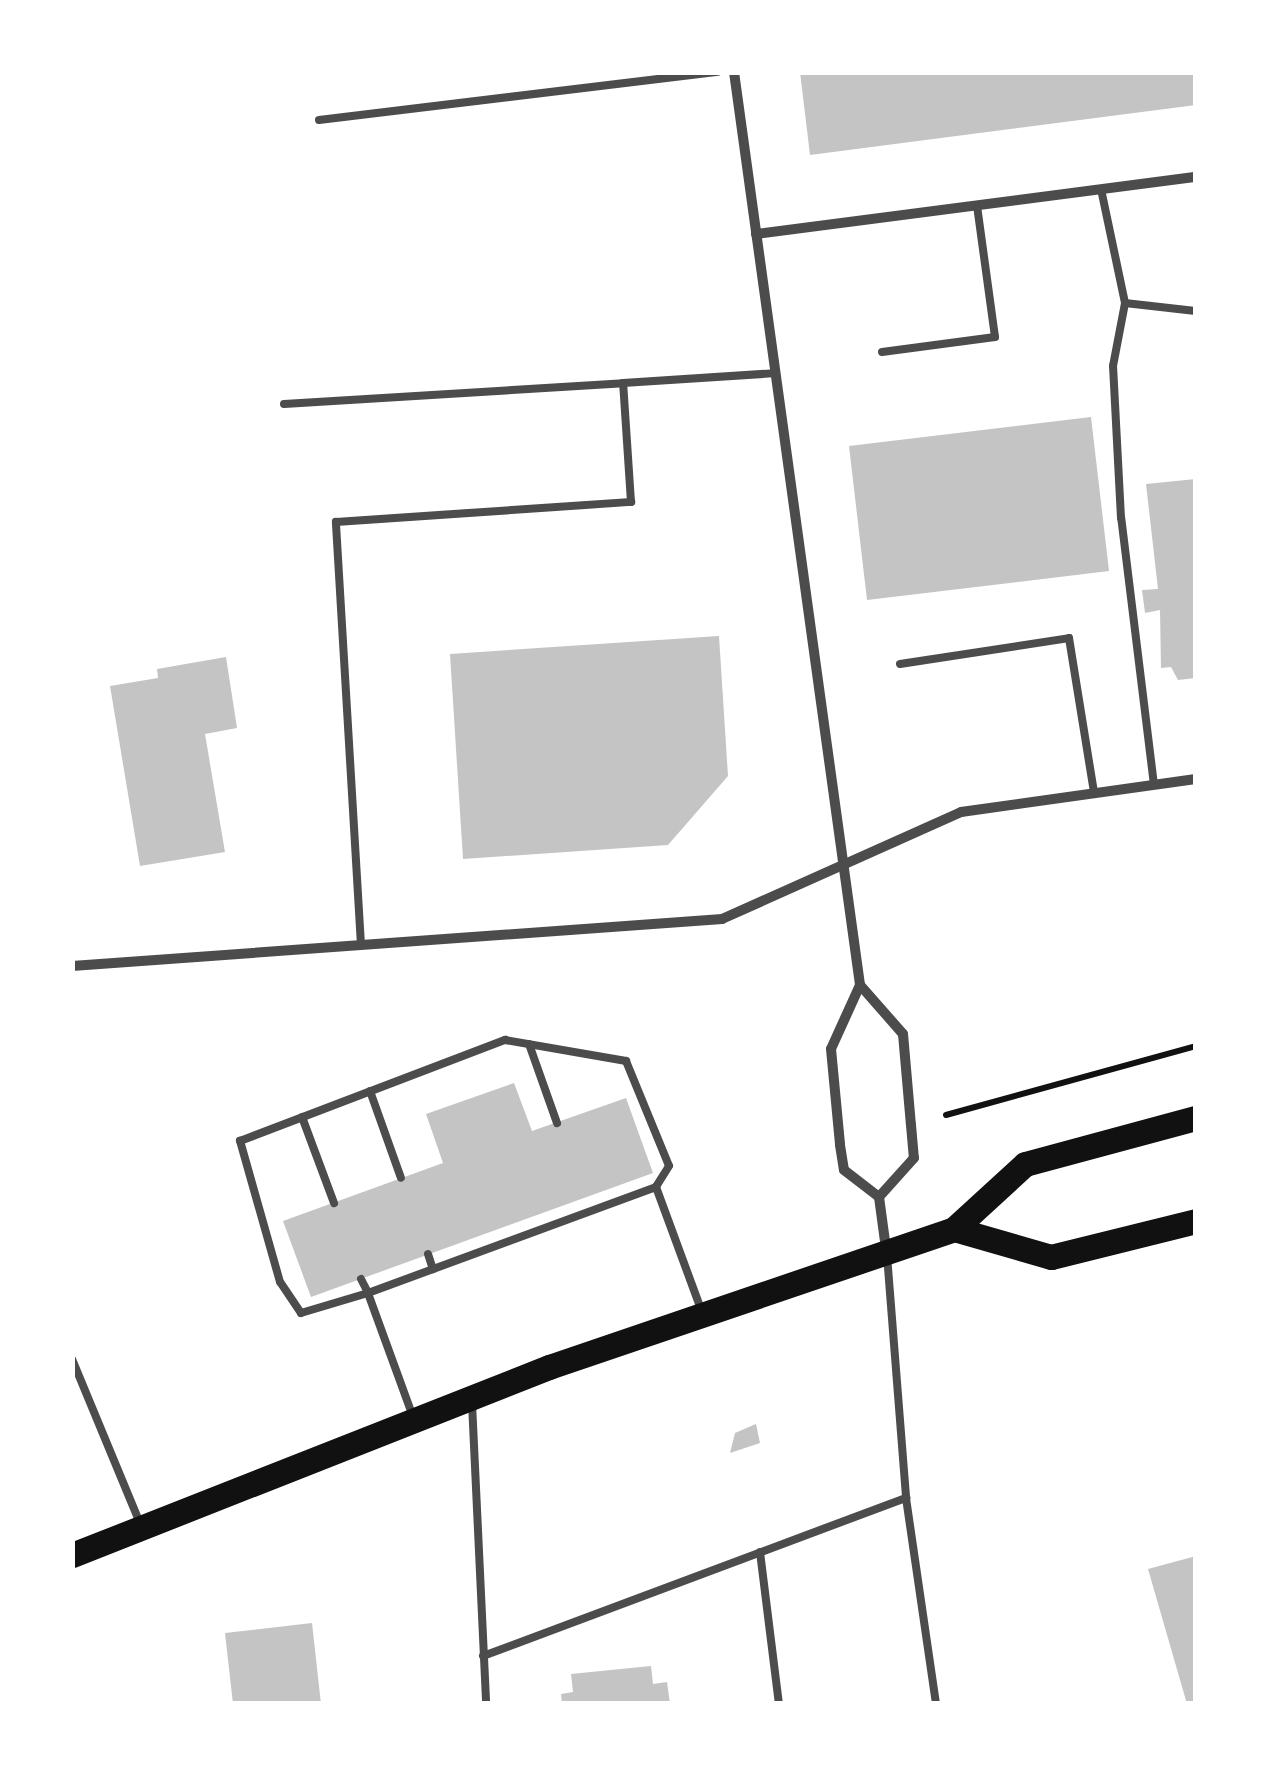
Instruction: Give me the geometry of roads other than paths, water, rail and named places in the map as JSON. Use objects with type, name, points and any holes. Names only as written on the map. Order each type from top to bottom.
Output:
[{"type":"main road","points":[[72,1555],[471,1396],[702,1312],[954,1229],[1025,1164],[1196,1118]]},
{"type":"main road","points":[[954,1229],[1051,1257],[1196,1222]]},
{"type":"street","points":[[734,72],[860,985],[831,1048],[844,1170],[878,1197],[886,1251]]},
{"type":"street","points":[[756,234],[1196,177]]},
{"type":"street","points":[[72,966],[722,919],[962,812],[1196,779]]},
{"type":"street","points":[[860,985],[903,1034],[914,1158],[878,1197]]},
{"type":"lane","points":[[320,120],[718,72]]},
{"type":"lane","points":[[1101,190],[1125,303],[1113,366],[1120,518],[1154,785]]},
{"type":"lane","points":[[882,352],[996,337],[977,205]]},
{"type":"lane","points":[[1125,303],[1196,311]]},
{"type":"lane","points":[[284,404],[776,373]]},
{"type":"lane","points":[[361,946],[336,522],[632,502],[624,383]]},
{"type":"lane","points":[[900,664],[1069,638],[1094,793]]},
{"type":"lane","points":[[504,1040],[529,1044],[626,1061],[669,1166],[656,1187],[368,1293],[300,1313],[280,1282],[240,1141],[504,1040]]},
{"type":"lane","points":[[529,1044],[557,1123]]},
{"type":"lane","points":[[370,1091],[402,1178]]},
{"type":"lane","points":[[302,1117],[334,1202]]},
{"type":"lane","points":[[656,1187],[702,1312]]},
{"type":"lane","points":[[584,1198],[590,1212]]},
{"type":"lane","points":[[886,1251],[906,1498],[936,1704]]},
{"type":"lane","points":[[428,1254],[433,1269]]},
{"type":"lane","points":[[361,1279],[414,1418]]},
{"type":"lane","points":[[72,1359],[142,1527]]},
{"type":"lane","points":[[471,1396],[486,1704]]},
{"type":"lane","points":[[483,1656],[906,1498]]},
{"type":"lane","points":[[760,1552],[778,1704]]}]
